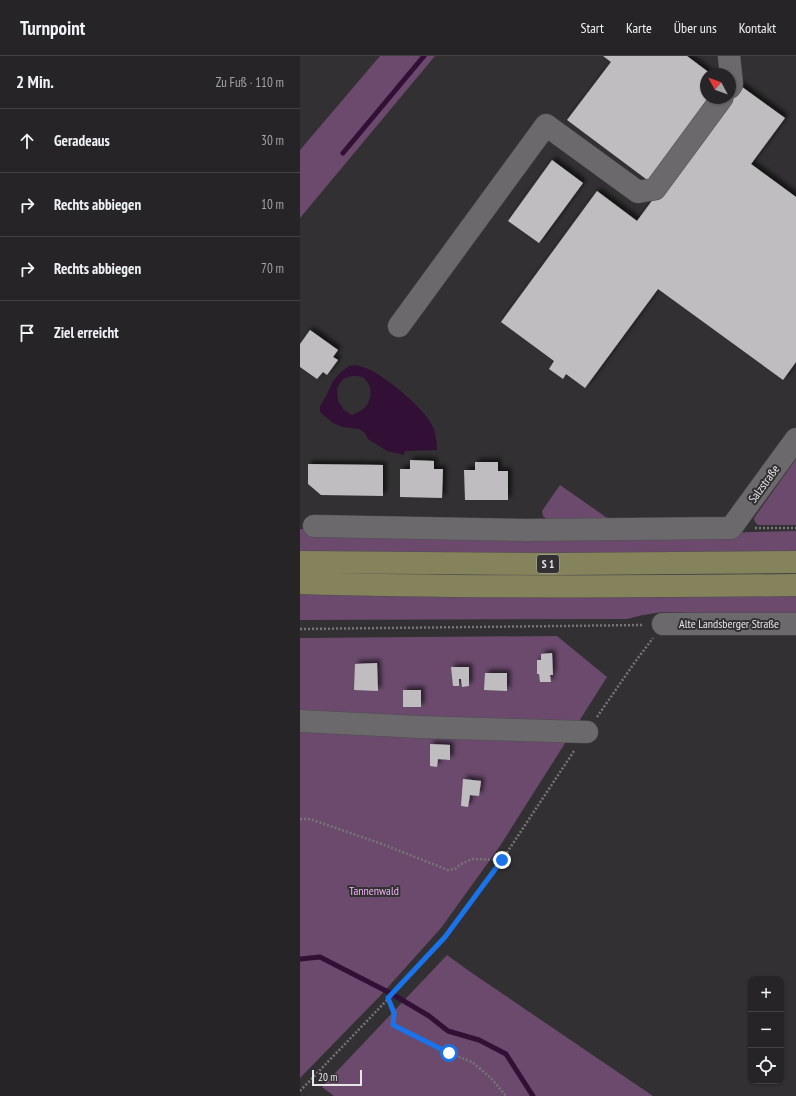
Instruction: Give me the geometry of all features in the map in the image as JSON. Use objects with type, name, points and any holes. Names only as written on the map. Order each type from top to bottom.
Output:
[{"type":"main road","name":"S 1","points":[[300,562],[547,564],[796,562]]},
{"type":"main road","name":"S 1","points":[[300,584],[544,587],[796,585]]},
{"type":"street","points":[[729,56],[730,68]]},
{"type":"street","points":[[398,326],[546,125],[638,192],[655,189],[718,104]]},
{"type":"street","name":"Salzstraße","points":[[731,528],[796,439]]},
{"type":"street","points":[[314,526],[527,530],[731,528]]},
{"type":"street","name":"Alte Landsberger Straße","points":[[663,624],[796,624]]},
{"type":"street","points":[[300,721],[419,727],[587,732]]},
{"type":"path","points":[[731,528],[796,528]]},
{"type":"path","points":[[300,629],[663,624]]},
{"type":"path","points":[[300,1091],[445,937],[502,860],[534,811]]},
{"type":"path","points":[[300,819],[310,819],[382,844],[448,870],[455,869],[461,864],[472,859],[502,860]]},
{"type":"path","points":[[388,998],[394,1013],[393,1025],[449,1053],[472,1062],[491,1078],[506,1096]]},
{"type":"green space","points":[[380,56],[435,56],[300,218],[300,150]]},
{"type":"green space","points":[[796,459],[796,525],[758,525],[754,518]]},
{"type":"green space","points":[[560,485],[613,522],[550,522],[543,516],[542,511]]},
{"type":"green space","points":[[300,529],[710,533],[796,531],[796,552],[547,555],[300,552]]},
{"type":"green space","points":[[300,593],[796,593],[796,614],[663,612],[627,619],[300,620]]},
{"type":"green space","name":"Tannenwald","points":[[557,636],[607,677],[500,846],[441,928],[380,996],[300,1078],[300,638]]},
{"type":"green space","points":[[447,955],[653,1096],[334,1096],[322,1087]]},
{"type":"shaded area","points":[[356,365],[371,370],[397,388],[415,404],[430,421],[434,429],[437,450],[405,451],[404,455],[387,451],[368,439],[365,433],[359,429],[343,427],[333,423],[320,412],[320,406],[333,381],[349,366]],"holes":[[[352,376],[365,379],[370,386],[371,392],[367,405],[361,411],[352,415],[344,410],[338,401],[337,388],[343,379]]]},
{"type":"building","points":[[603,56],[687,56],[703,68],[700,68],[700,104],[714,104],[654,185],[567,120],[611,62]]},
{"type":"building","points":[[738,84],[785,118],[751,164],[796,197],[796,362],[783,380],[658,289],[585,388],[566,374],[563,379],[549,369],[554,361],[501,322],[597,191],[637,221],[723,104],[736,104],[736,87]]},
{"type":"building","points":[[552,160],[583,183],[539,243],[508,221]]},
{"type":"building","points":[[310,330],[338,350],[333,357],[338,360],[327,375],[323,372],[317,379],[300,367],[300,344]]},
{"type":"building","points":[[410,460],[434,461],[434,469],[443,469],[442,498],[400,497],[400,469],[410,469]]},
{"type":"building","points":[[475,462],[498,462],[498,471],[508,471],[508,500],[465,500],[464,470],[475,470]]},
{"type":"building","points":[[308,464],[383,465],[383,496],[321,495],[308,484]]},
{"type":"building","points":[[552,653],[553,675],[550,675],[551,682],[540,682],[539,674],[537,674],[537,660],[541,660],[541,654]]},
{"type":"building","points":[[377,663],[378,691],[354,690],[355,664]]},
{"type":"building","points":[[451,667],[469,667],[469,686],[462,687],[461,679],[459,679],[459,686],[453,686]]},
{"type":"building","points":[[485,673],[507,673],[507,691],[484,690]]},
{"type":"building","points":[[403,690],[421,690],[421,707],[403,707]]},
{"type":"building","points":[[430,744],[450,745],[450,760],[438,759],[437,767],[430,766]]},
{"type":"building","points":[[463,779],[481,781],[479,796],[470,795],[468,807],[461,806]]},
{"type":"waterway","points":[[343,153],[424,56]]},
{"type":"waterway","points":[[300,959],[320,957],[392,994],[429,1016],[448,1031],[479,1040],[506,1054],[533,1096]]},
{"type":"route","points":[[449,1053],[393,1025],[394,1013],[388,998],[445,937],[502,860]]}]
